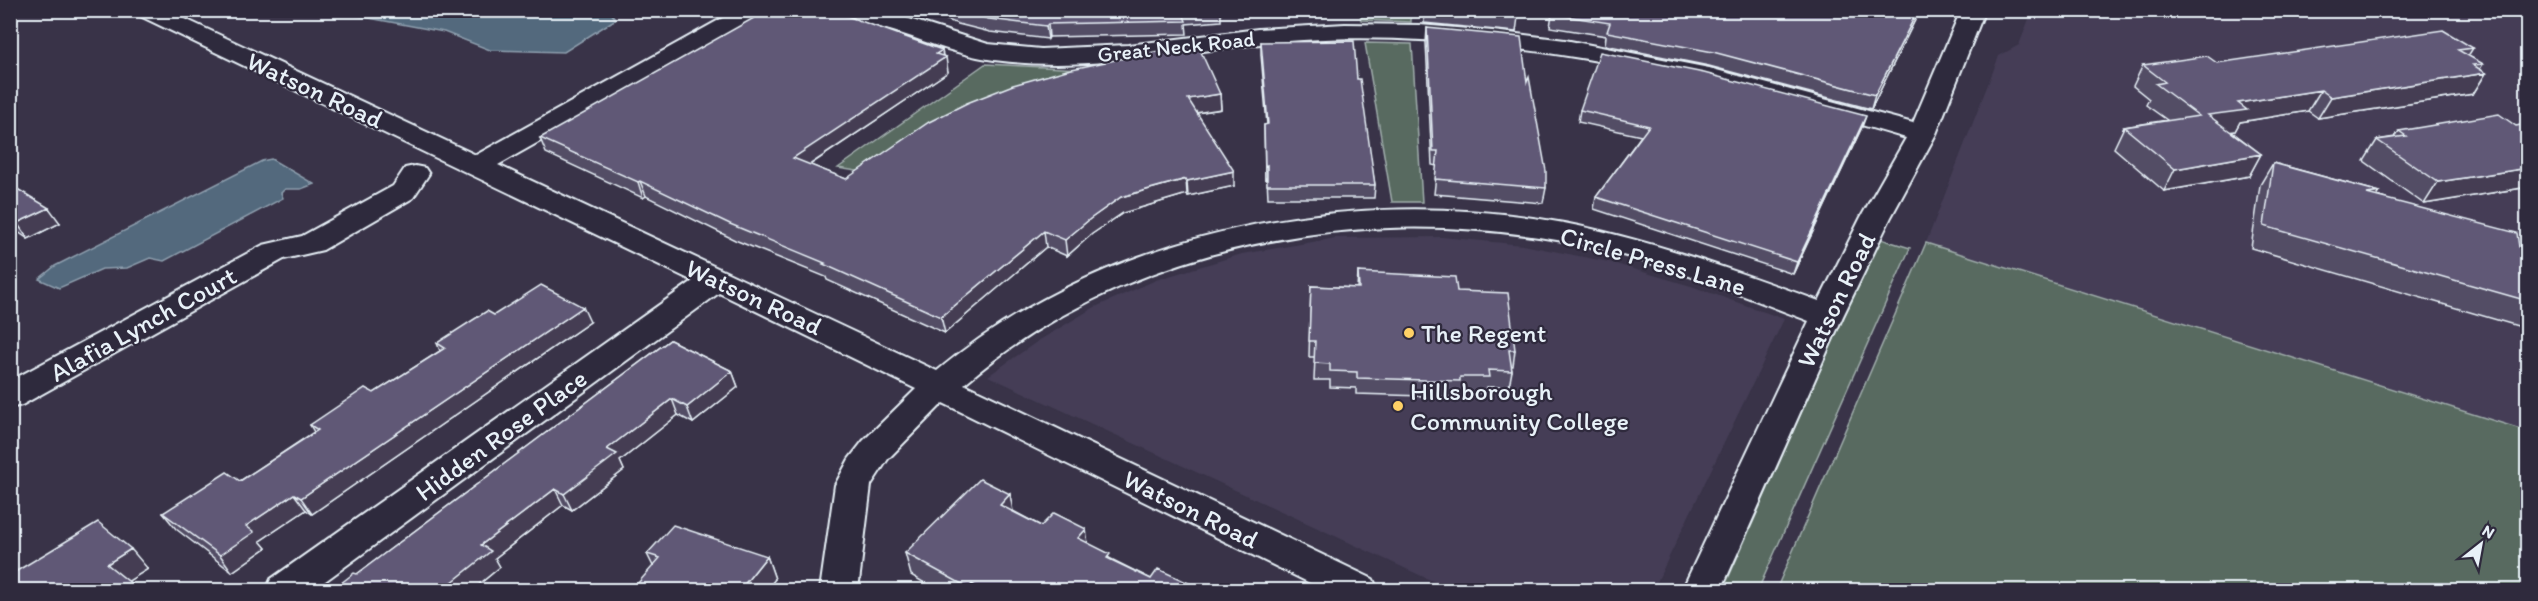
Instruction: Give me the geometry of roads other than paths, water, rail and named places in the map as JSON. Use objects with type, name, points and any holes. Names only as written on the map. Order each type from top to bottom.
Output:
[{"type":"street","name":"Watson Road","points":[[146,10],[717,279],[1359,591]]},
{"type":"street","points":[[476,166],[756,10]]},
{"type":"street","name":"Great Neck Road","points":[[857,10],[925,34],[995,53],[1054,57],[1098,56],[1150,51],[1223,39],[1344,31],[1448,34],[1532,41],[1638,59],[1741,82],[1922,134]]},
{"type":"street","name":"Watson Road","points":[[1702,591],[1827,316],[1876,217],[1922,134],[1972,10]]},
{"type":"street","name":"Alafia Lynch Court","points":[[10,396],[274,252],[312,243],[402,192],[415,174],[447,155]]},
{"type":"street","name":"Circle Press Lane","points":[[839,591],[844,572],[852,486],[875,450],[960,368],[1026,322],[1083,290],[1214,241],[1330,221],[1408,218],[1486,221],[1563,232],[1650,254],[1827,316]]},
{"type":"street","name":"Hidden Rose Place","points":[[285,591],[717,279]]},
{"type":"water","points":[[608,10],[616,19],[564,52],[490,50],[444,32],[342,11]]},
{"type":"water","points":[[271,159],[314,184],[301,189],[285,189],[281,193],[283,198],[164,261],[150,258],[127,268],[102,269],[59,288],[39,279],[55,266],[262,161]]},
{"type":"place","name":"The Regent","points":[[1409,333]]},
{"type":"place","name":"Hillsborough Community College","points":[[1398,406]]}]
